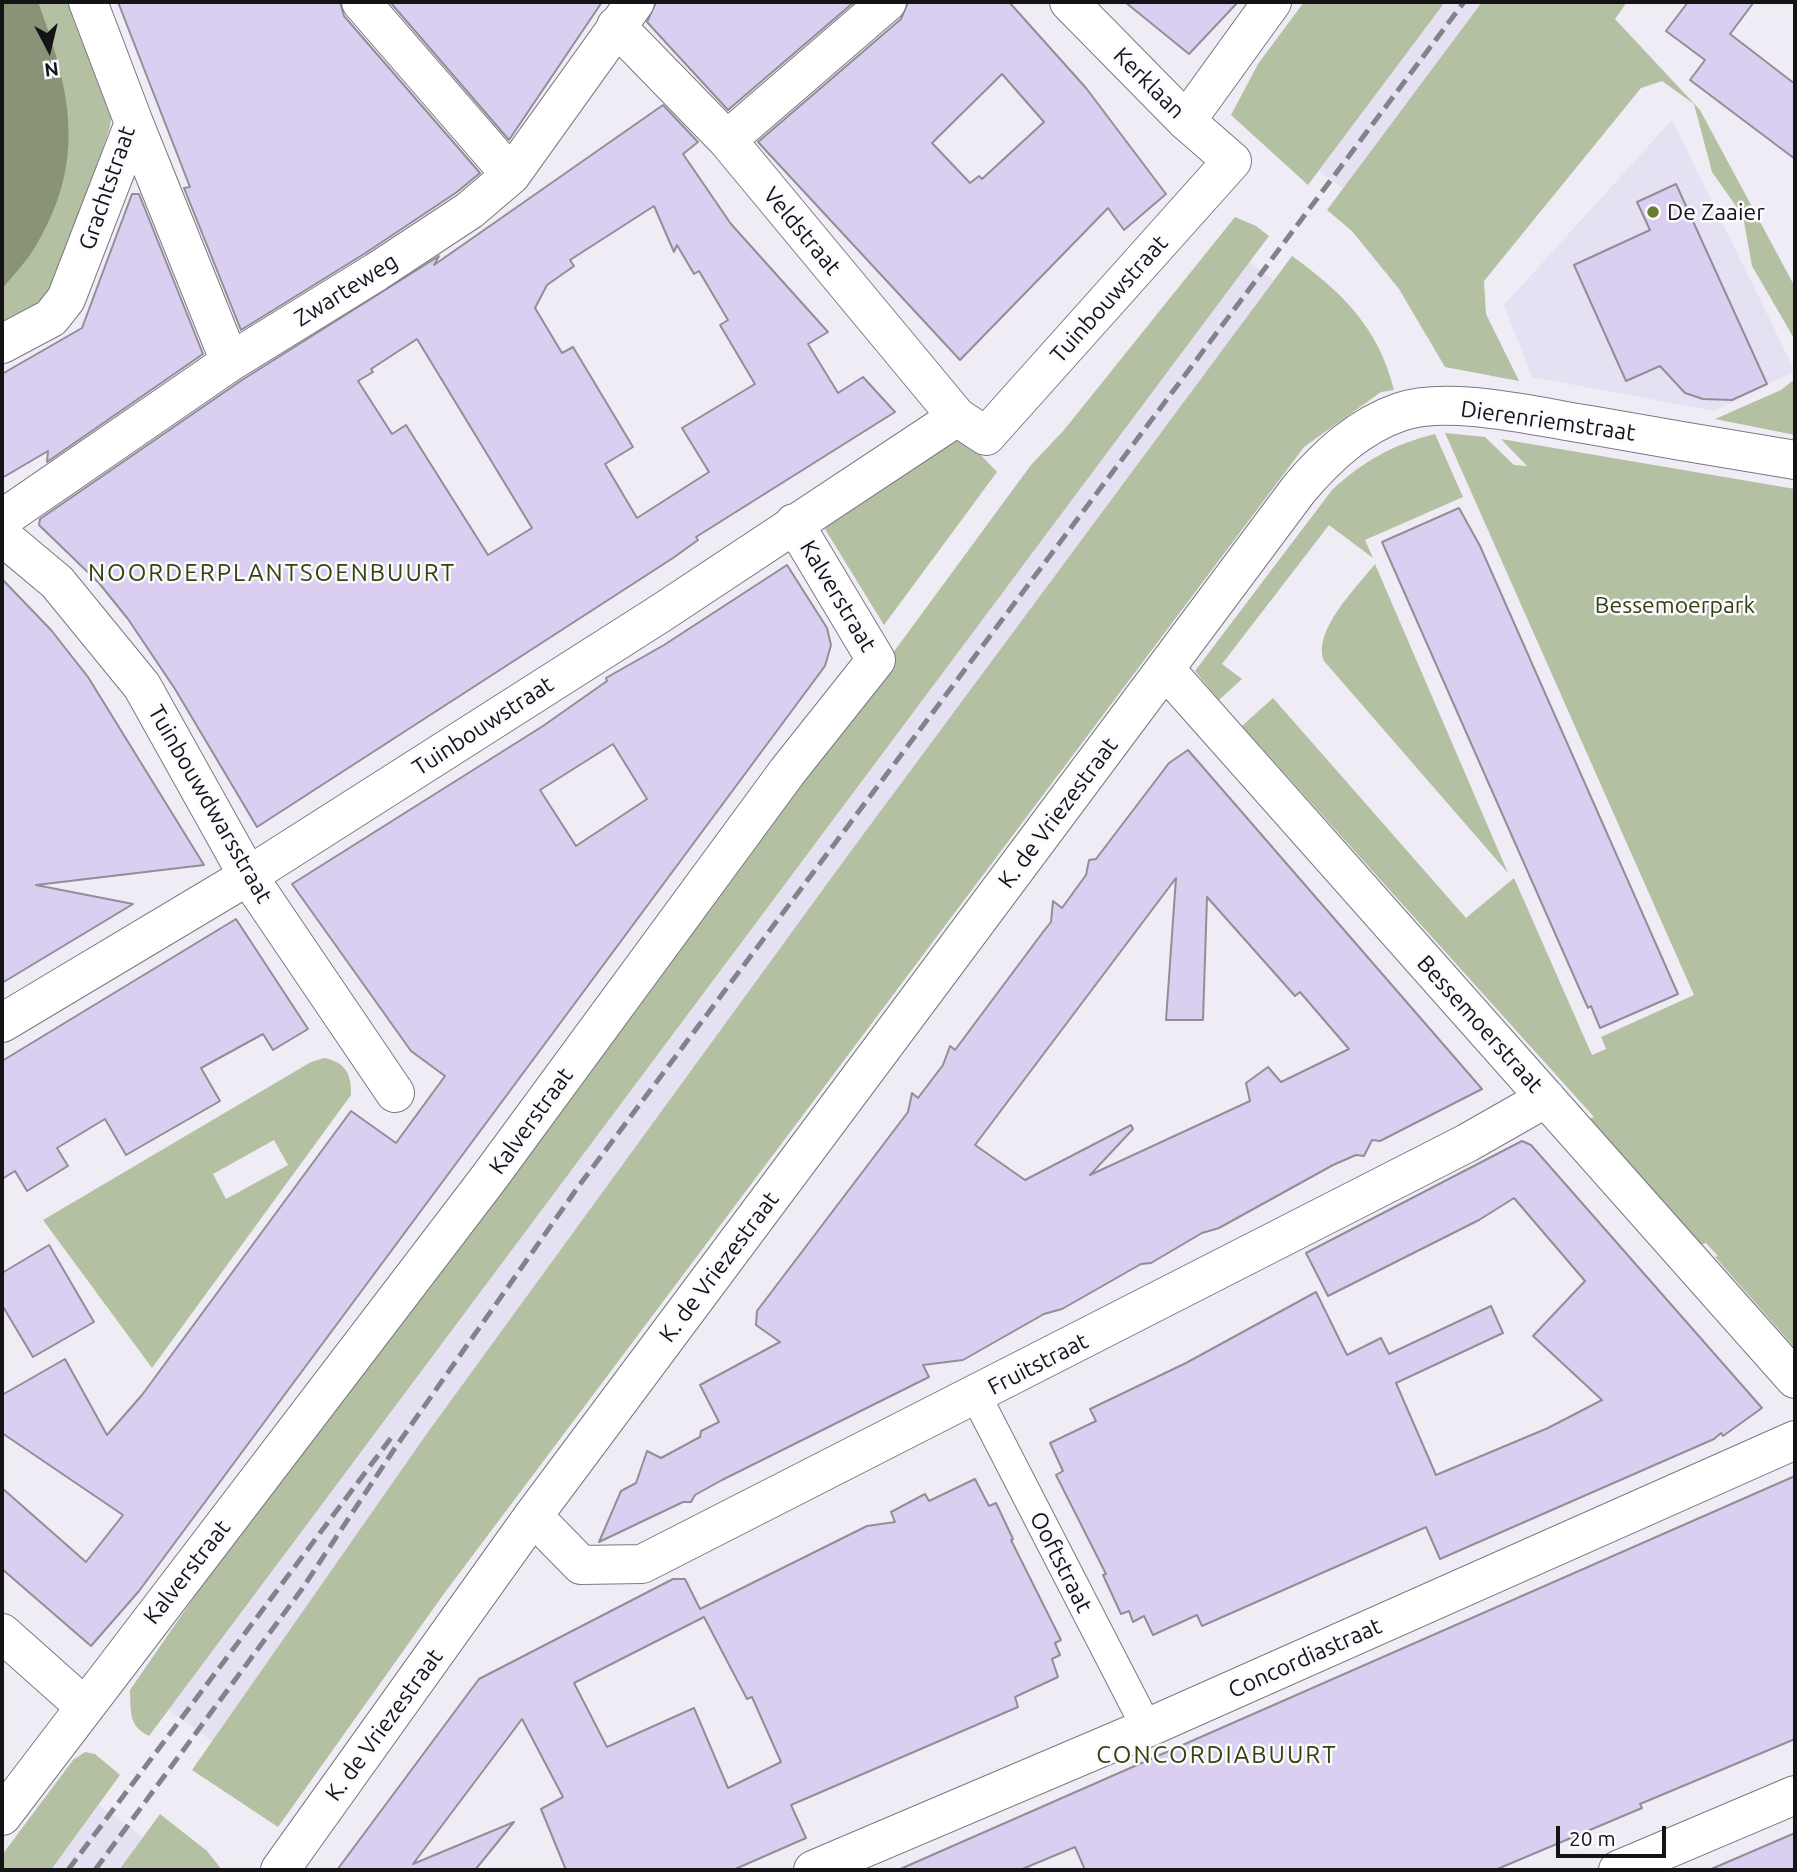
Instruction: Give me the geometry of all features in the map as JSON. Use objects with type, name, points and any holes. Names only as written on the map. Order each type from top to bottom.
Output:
[{"type":"street","name":"Grachtstraat","points":[[2,344],[51,318],[66,299],[134,123],[88,2]]},
{"type":"street","points":[[361,2],[511,176]]},
{"type":"street","points":[[727,140],[887,2]]},
{"type":"street","name":"Kerklaan","points":[[1069,2],[1186,121],[1232,161]]},
{"type":"street","points":[[1186,121],[1272,2]]},
{"type":"street","name":"Zwarteweg","points":[[2,519],[230,362],[470,210],[511,176],[626,14]]},
{"type":"street","name":"Veldstraat","points":[[626,14],[727,140],[972,426]]},
{"type":"street","points":[[134,123],[230,362]]},
{"type":"street","name":"Tuinbouwstraat","points":[[2,1023],[248,876],[660,613],[794,523],[972,426],[1232,161]]},
{"type":"street","name":"Dierenriemstraat","points":[[1165,669],[1315,470],[1354,436],[1402,411],[1434,407],[1494,409],[1795,460]]},
{"type":"street","name":"Kalverstraat","points":[[84,1706],[488,1179],[787,772],[876,660],[794,523]]},
{"type":"street","name":"Tuinbouwdwarsstraat","points":[[2,536],[57,582],[142,686],[248,876],[394,1093]]},
{"type":"street","name":"Bessemoerstraat","points":[[1165,669],[1795,1379]]},
{"type":"street","name":"K. de Vriezestraat","points":[[280,1870],[533,1516],[1165,669]]},
{"type":"street","name":"Fruitstraat","points":[[533,1516],[581,1565],[642,1564],[1467,1143],[1546,1098]]},
{"type":"street","name":"Ooftstraat","points":[[976,1395],[1147,1728]]},
{"type":"street","name":"Concordiastraat","points":[[813,1870],[1147,1728],[1795,1440]]},
{"type":"street","points":[[2,1633],[84,1706],[2,1816]]},
{"type":"street","points":[[1618,1870],[1795,1795]]},
{"type":"shaded area","points":[[2,2],[38,2],[65,94],[68,152],[63,181],[53,211],[34,248],[2,289]]},
{"type":"shaded area","points":[[1445,2],[1482,2],[1343,189],[1319,171]]},
{"type":"shaded area","name":"De Zaaier","points":[[1672,120],[1795,371],[1714,411],[1532,377],[1504,305]]},
{"type":"shaded area","points":[[1250,262],[1274,280],[428,1432],[213,1742],[169,1710]]},
{"type":"shaded area","points":[[99,1805],[143,1837],[119,1870],[51,1870]]},
{"type":"green space","points":[[2,2],[73,2],[112,112],[110,127],[53,293],[2,328]]},
{"type":"green space","points":[[1304,2],[1445,2],[1308,185],[1231,115],[1258,64]]},
{"type":"green space","points":[[1482,2],[1627,2],[1615,19],[1700,110],[1795,287],[1795,340],[1752,266],[1743,216],[1712,172],[1694,104],[1662,81],[1641,88],[1484,281],[1486,314],[1519,381],[1445,367],[1399,289],[1352,231],[1327,210]]},
{"type":"green space","points":[[1235,217],[1256,226],[1269,236],[149,1736],[142,1732],[132,1717],[130,1690],[305,1436],[818,755],[1031,465],[1064,430]]},
{"type":"green space","points":[[1292,256],[1327,283],[1356,313],[1379,348],[1394,390],[1381,392],[1304,447],[443,1595],[278,1827],[192,1770],[428,1432],[848,855]]},
{"type":"green space","points":[[1795,379],[1795,435],[1715,419],[1781,390]]},
{"type":"green space","points":[[959,432],[997,472],[884,625],[820,521]]},
{"type":"green space","name":"Bessemoerpark","points":[[1445,433],[1485,437],[1514,465],[1527,466],[1501,439],[1795,489],[1795,1348],[1715,1257],[1718,1256],[1706,1243],[1696,1247],[1582,1122],[1594,1117],[1242,726],[1273,698],[1466,918],[1514,878],[1592,1055],[1606,1049],[1601,1037],[1694,995]]},
{"type":"green space","points":[[1435,434],[1463,497],[1365,540],[1373,558],[1329,525],[1222,664],[1242,679],[1219,700],[1195,671],[1332,490],[1355,470],[1380,455]]},
{"type":"green space","points":[[1375,564],[1508,873],[1324,661],[1324,636],[1330,623]]},
{"type":"green space","points":[[324,1058],[342,1066],[350,1081],[351,1095],[152,1368],[43,1220],[311,1062]],"holes":[[[274,1140],[288,1165],[226,1199],[213,1174]]]},
{"type":"green space","points":[[85,1752],[95,1754],[120,1775],[51,1870],[2,1870],[2,1855],[73,1760]]},
{"type":"green space","points":[[160,1814],[207,1851],[222,1870],[119,1870]]},
{"type":"building","points":[[118,2],[340,2],[344,16],[480,173],[457,192],[364,254],[241,330],[184,188],[190,187]]},
{"type":"building","points":[[390,2],[602,2],[509,140]]},
{"type":"building","points":[[656,2],[854,2],[728,110],[647,22]]},
{"type":"building","points":[[908,2],[1009,2],[1086,88],[1166,194],[1124,230],[1108,208],[960,360],[758,142],[901,19]],"holes":[[[1002,74],[1044,122],[982,179],[979,176],[970,183],[932,143]]]},
{"type":"building","points":[[1125,2],[1238,2],[1189,54]]},
{"type":"building","points":[[1688,2],[1754,2],[1730,34],[1795,84],[1795,159],[1690,80],[1705,60],[1666,31]]},
{"type":"building","points":[[663,105],[698,142],[683,154],[731,224],[828,332],[808,344],[838,393],[863,377],[895,412],[696,537],[698,540],[673,558],[257,827],[175,689],[128,619],[99,583],[39,525],[40,519],[242,380],[439,256],[434,265]],"holes":[[[654,206],[674,252],[677,245],[694,274],[699,271],[728,320],[720,325],[755,384],[682,428],[709,472],[637,518],[605,464],[633,447],[573,347],[562,353],[535,308],[547,285],[574,266],[570,260]],[[417,339],[532,528],[488,555],[406,425],[392,434],[358,381],[373,372],[371,369]]]},
{"type":"building","points":[[1676,184],[1767,384],[1732,400],[1703,399],[1685,393],[1660,366],[1626,381],[1574,265],[1650,230],[1637,202]]},
{"type":"building","points":[[132,194],[139,194],[203,354],[47,462],[48,451],[2,478],[2,374],[82,328]]},
{"type":"building","points":[[1459,508],[1480,546],[1678,994],[1600,1028],[1591,1006],[1588,1008],[1382,542]]},
{"type":"building","points":[[787,565],[827,628],[831,645],[825,666],[139,1591],[91,1646],[2,1569],[2,1488],[86,1562],[123,1515],[2,1433],[2,1395],[65,1359],[107,1435],[142,1395],[351,1111],[396,1143],[445,1076],[411,1051],[292,884],[543,726],[607,681],[606,678],[664,645]],"holes":[[[613,744],[647,799],[576,846],[540,790]]]},
{"type":"building","points":[[2,579],[51,630],[88,677],[204,865],[36,885],[133,904],[2,983]]},
{"type":"building","points":[[1188,750],[1482,1089],[1380,1141],[1372,1140],[1364,1156],[1356,1155],[1333,1165],[1219,1228],[1202,1233],[1151,1263],[1141,1264],[1062,1309],[1044,1314],[963,1360],[923,1365],[929,1377],[722,1480],[695,1495],[691,1502],[683,1502],[599,1542],[621,1491],[636,1483],[647,1451],[661,1458],[700,1437],[701,1431],[719,1422],[700,1385],[780,1342],[756,1325],[757,1311],[908,1112],[912,1093],[918,1098],[943,1065],[950,1046],[955,1050],[1051,922],[1053,901],[1062,908],[1086,875],[1089,860],[1096,859],[1169,763]],"holes":[[[1176,878],[1166,1020],[1203,1020],[1207,897],[1295,996],[1300,992],[1349,1049],[1281,1082],[1268,1067],[1246,1083],[1250,1101],[1090,1175],[1133,1129],[1131,1125],[1025,1180],[975,1145]]]},
{"type":"building","points":[[236,919],[308,1029],[273,1050],[263,1034],[201,1068],[220,1101],[126,1155],[105,1119],[57,1148],[68,1166],[27,1191],[15,1171],[2,1179],[2,1061]]},
{"type":"building","points":[[1522,1141],[1531,1145],[1762,1408],[1723,1436],[1721,1433],[1714,1439],[1440,1559],[1426,1527],[1202,1626],[1197,1615],[1153,1635],[1144,1616],[1133,1622],[1129,1611],[1121,1614],[1103,1575],[1106,1574],[1056,1475],[1063,1471],[1050,1443],[1096,1421],[1090,1409],[1186,1363],[1316,1292],[1347,1355],[1381,1338],[1389,1354],[1491,1306],[1503,1333],[1396,1383],[1436,1475],[1548,1428],[1602,1400],[1533,1336],[1585,1281],[1514,1198],[1479,1220],[1328,1296],[1306,1253]]},
{"type":"building","points":[[49,1245],[94,1322],[33,1357],[2,1305],[2,1273]]},
{"type":"building","points":[[1795,1476],[1795,1739],[1640,1804],[1642,1808],[1495,1870],[1085,1870],[1075,1847],[1020,1870],[898,1870]]},
{"type":"building","points":[[975,1479],[989,1506],[996,1503],[1013,1539],[1011,1540],[1061,1640],[1055,1643],[1060,1655],[1052,1659],[1058,1677],[1015,1697],[1018,1707],[791,1805],[806,1838],[733,1870],[566,1870],[541,1809],[563,1797],[522,1719],[413,1864],[514,1822],[475,1870],[337,1870],[479,1679],[673,1579],[685,1579],[700,1609],[867,1526],[895,1522],[891,1512],[925,1494],[929,1501]],"holes":[[[704,1617],[747,1699],[752,1697],[781,1762],[728,1788],[694,1708],[607,1747],[574,1683]]]},
{"type":"building","points":[[1795,1833],[1795,1870],[1709,1870]]},
{"type":"railway","points":[[95,1870],[302,1589],[395,1448],[578,1187],[1464,2]]},
{"type":"railway","points":[[68,1870],[391,1438]]},
{"type":"place","name":"De Zaaier","points":[[1653,212]]},
{"type":"district","name":"NOORDERPLANTSOENBUURT","points":[[272,573]]},
{"type":"district","name":"CONCORDIABUURT","points":[[1217,1755]]}]
